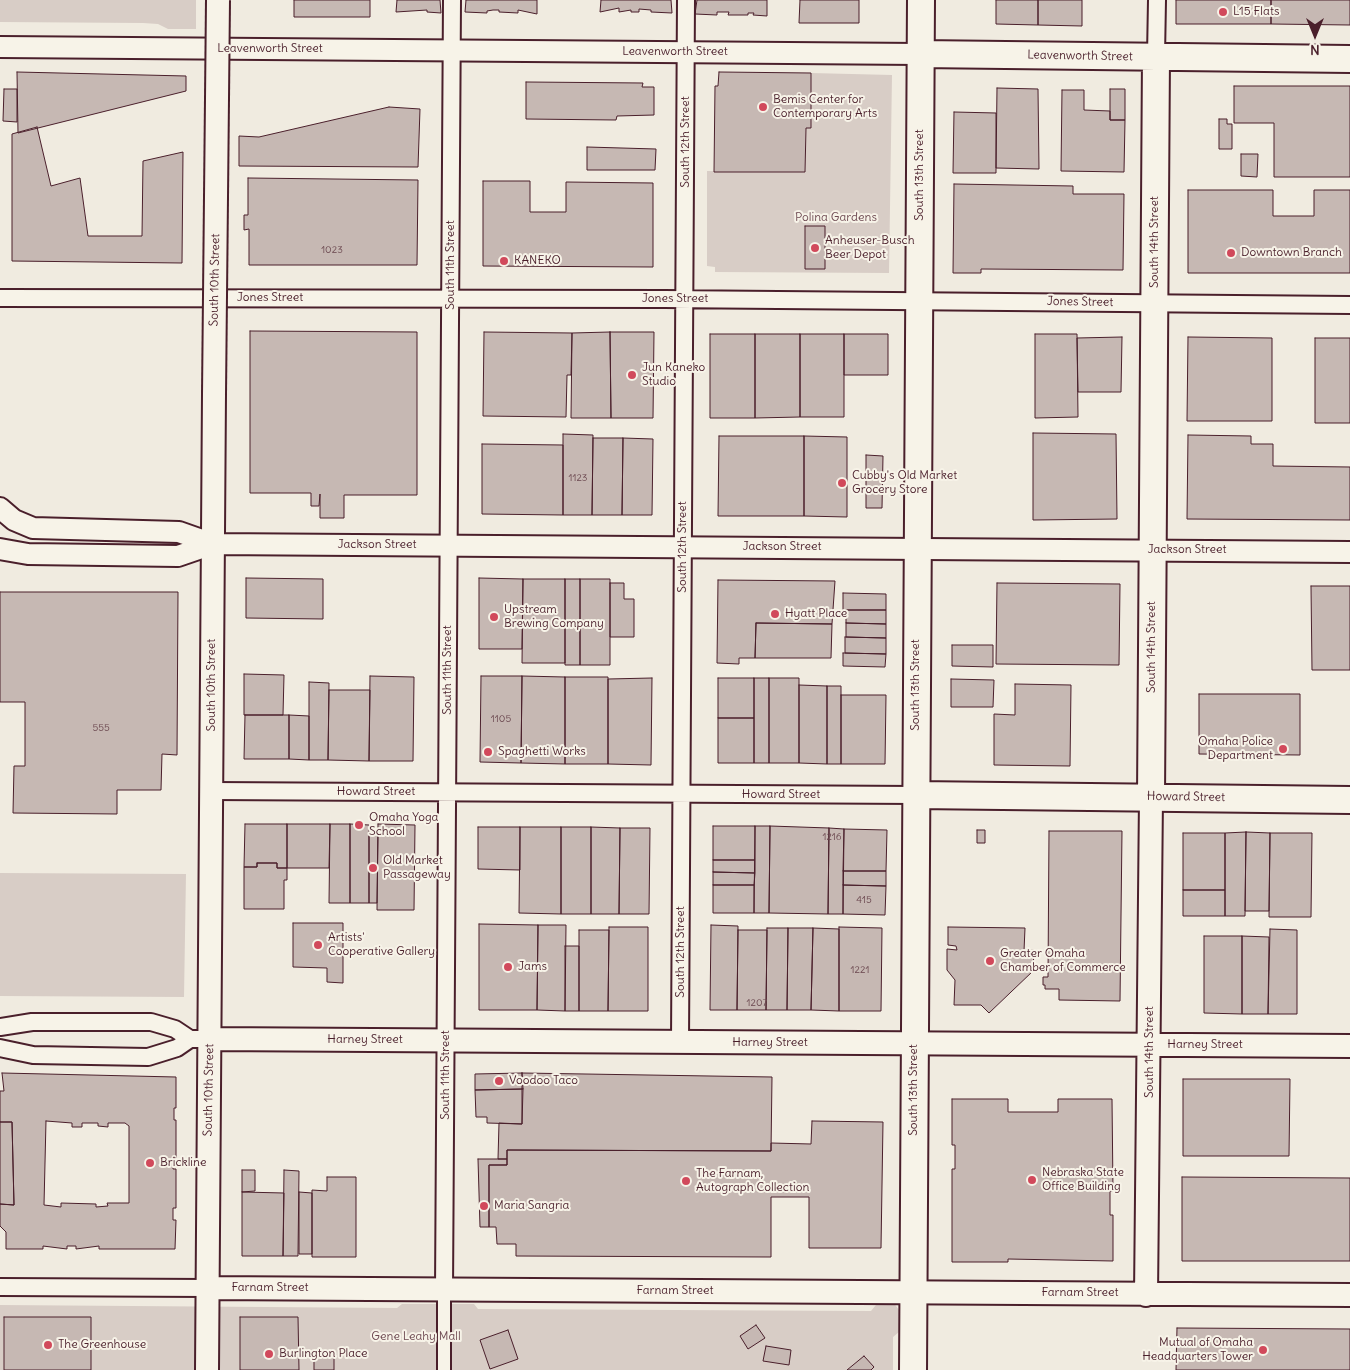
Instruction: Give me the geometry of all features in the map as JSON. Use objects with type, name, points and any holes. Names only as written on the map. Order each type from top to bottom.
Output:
[{"type":"main road","name":"South 10th Street","points":[[207,1360],[207,1288],[200,1039],[212,791],[218,0]]},
{"type":"main road","name":"South 13th Street","points":[[913,1370],[917,548],[921,300],[921,0]]},
{"type":"main road","name":"Leavenworth Street","points":[[920,54],[1350,59]]},
{"type":"main road","name":"South 14th Street","points":[[1146,1294],[1150,1045],[1156,56]]},
{"type":"main road","name":"Howard Street","points":[[916,795],[1350,800]]},
{"type":"main road","name":"Harney Street","points":[[200,1039],[1350,1046]]},
{"type":"main road","name":"Farnam Street","points":[[207,1288],[1350,1295]]},
{"type":"street","name":"South 11th Street","points":[[444,1289],[452,0]]},
{"type":"street","name":"South 12th Street","points":[[680,1042],[686,0]]},
{"type":"street","name":"South 14th Street","points":[[1156,56],[1157,0]]},
{"type":"street","name":"Leavenworth Street","points":[[0,47],[920,54]]},
{"type":"street","name":"Jones Street","points":[[0,298],[921,300],[1350,305]]},
{"type":"street","name":"Jackson Street","points":[[2,515],[40,529],[179,532],[213,544]]},
{"type":"street","name":"Jackson Street","points":[[0,549],[28,554],[178,556],[213,544],[1350,552]]},
{"type":"street","name":"Howard Street","points":[[212,791],[916,795]]},
{"type":"street","name":"Harney Street","points":[[0,1027],[32,1022],[151,1022],[200,1039]]},
{"type":"street","name":"Harney Street","points":[[0,1048],[33,1055],[148,1057],[200,1039]]},
{"type":"street","name":"Farnam Street","points":[[0,1287],[207,1288]]},
{"type":"street","points":[[444,1289],[444,1370]]},
{"type":"green space","points":[[0,0],[196,0],[196,29],[168,29],[158,24],[143,23],[0,22]]},
{"type":"green space","name":"Polina Gardens","points":[[811,73],[892,75],[889,273],[715,272],[715,267],[707,266],[707,171],[805,172],[806,128],[811,128]]},
{"type":"green space","points":[[0,873],[186,874],[184,997],[0,996]]},
{"type":"green space","name":"Gene Leahy Mall","points":[[880,1300],[893,1302],[899,1310],[899,1332],[893,1337],[893,1370],[0,1370],[0,1305],[397,1308],[402,1304],[474,1304],[478,1309],[871,1311]]},
{"type":"building","points":[[294,0],[370,0],[370,17],[294,17]]},
{"type":"building","points":[[397,0],[440,0],[441,13],[427,12],[427,10],[396,12]]},
{"type":"building","points":[[466,0],[537,0],[537,14],[518,10],[518,13],[499,12],[499,10],[487,11],[487,13],[465,12]]},
{"type":"building","points":[[601,0],[671,0],[672,13],[651,12],[651,10],[639,9],[639,12],[631,12],[631,10],[619,12],[619,8],[600,12]]},
{"type":"building","points":[[697,0],[767,0],[767,16],[753,15],[754,13],[748,13],[748,15],[728,15],[729,12],[717,12],[717,15],[695,14]]},
{"type":"building","points":[[800,0],[859,0],[859,23],[799,23]]},
{"type":"building","points":[[996,0],[1038,0],[1038,25],[996,24]]},
{"type":"building","points":[[1038,0],[1082,0],[1082,26],[1038,25]]},
{"type":"building","name":"L15 Flats","points":[[1176,0],[1271,0],[1271,24],[1176,24]]},
{"type":"building","points":[[1271,0],[1350,0],[1350,25],[1271,24]]},
{"type":"building","points":[[17,72],[186,76],[186,91],[18,133]]},
{"type":"building","name":"Bemis Center for Contemporary Arts","points":[[719,72],[811,73],[811,128],[806,128],[805,172],[714,172],[715,86],[718,86]]},
{"type":"building","points":[[526,82],[643,83],[642,87],[654,87],[654,115],[617,116],[616,120],[526,119]]},
{"type":"building","points":[[1234,86],[1350,86],[1350,177],[1274,177],[1274,123],[1234,123]]},
{"type":"building","points":[[997,88],[1038,89],[1039,169],[996,168]]},
{"type":"building","points":[[4,89],[17,89],[17,122],[3,121]]},
{"type":"building","points":[[1110,89],[1125,89],[1125,120],[1110,120]]},
{"type":"building","points":[[1062,90],[1084,90],[1084,110],[1110,111],[1110,120],[1125,120],[1124,172],[1061,171]]},
{"type":"building","points":[[389,107],[420,109],[418,167],[239,166],[239,136],[259,137]]},
{"type":"building","points":[[954,112],[996,113],[996,173],[953,173]]},
{"type":"building","points":[[1219,119],[1227,119],[1227,124],[1232,124],[1232,149],[1219,149]]},
{"type":"building","points":[[37,127],[51,186],[80,178],[88,236],[142,236],[143,161],[183,152],[182,263],[12,261],[12,134]]},
{"type":"building","points":[[587,147],[656,149],[655,170],[587,170]]},
{"type":"building","points":[[1241,154],[1258,154],[1257,177],[1241,176]]},
{"type":"building","points":[[248,178],[418,180],[417,265],[249,265],[249,229],[244,230],[244,215],[248,215]]},
{"type":"building","points":[[483,181],[530,181],[530,212],[566,212],[566,182],[653,183],[653,267],[483,266]]},
{"type":"building","points":[[954,184],[1073,186],[1073,194],[1124,194],[1123,270],[981,269],[981,273],[953,273]]},
{"type":"building","points":[[1188,190],[1273,190],[1273,216],[1314,216],[1314,190],[1350,190],[1350,273],[1188,273]]},
{"type":"building","name":"Anheuser-Busch Beer Depot","points":[[805,226],[825,226],[825,269],[805,269]]},
{"type":"building","points":[[250,331],[417,332],[417,495],[344,495],[344,518],[320,518],[320,494],[319,506],[311,506],[311,493],[250,493]]},
{"type":"building","points":[[484,332],[572,333],[571,375],[567,375],[566,417],[483,416]]},
{"type":"building","name":"Jun Kaneko Studio","points":[[610,332],[654,332],[653,418],[611,418]]},
{"type":"building","points":[[610,332],[611,418],[571,418],[572,333]]},
{"type":"building","points":[[710,334],[755,334],[755,418],[710,418]]},
{"type":"building","points":[[755,334],[800,334],[800,417],[755,418]]},
{"type":"building","points":[[800,334],[844,334],[844,417],[800,417]]},
{"type":"building","points":[[844,334],[888,334],[888,375],[844,375]]},
{"type":"building","points":[[1035,334],[1077,334],[1078,417],[1035,418]]},
{"type":"building","points":[[1122,337],[1121,392],[1078,392],[1077,338]]},
{"type":"building","points":[[1188,337],[1272,338],[1272,421],[1187,421]]},
{"type":"building","points":[[1315,338],[1350,338],[1350,423],[1315,423]]},
{"type":"building","points":[[1033,433],[1116,434],[1117,519],[1033,520]]},
{"type":"building","points":[[563,434],[593,435],[592,515],[563,515]]},
{"type":"building","points":[[1188,435],[1251,436],[1251,444],[1273,444],[1273,466],[1350,467],[1350,520],[1187,519]]},
{"type":"building","points":[[719,436],[804,436],[804,516],[718,516]]},
{"type":"building","points":[[804,436],[847,437],[847,517],[804,516]]},
{"type":"building","points":[[593,438],[623,438],[622,515],[592,515]]},
{"type":"building","points":[[623,438],[653,439],[652,515],[622,515]]},
{"type":"building","points":[[482,444],[563,445],[563,515],[482,514]]},
{"type":"building","points":[[866,455],[883,456],[882,508],[866,508]]},
{"type":"building","points":[[246,578],[323,579],[323,619],[246,618]]},
{"type":"building","points":[[479,578],[523,579],[522,649],[479,649]]},
{"type":"building","points":[[523,579],[565,579],[565,663],[522,663]]},
{"type":"building","points":[[565,579],[580,579],[580,665],[565,665]]},
{"type":"building","points":[[580,579],[610,579],[610,665],[580,665]]},
{"type":"building","name":"Hyatt Place","points":[[718,580],[835,581],[832,624],[756,623],[755,658],[739,658],[739,664],[717,663]]},
{"type":"building","points":[[610,583],[624,583],[624,599],[634,599],[634,637],[610,637]]},
{"type":"building","points":[[997,583],[1120,584],[1119,665],[996,664]]},
{"type":"building","points":[[1311,586],[1350,586],[1350,670],[1312,670]]},
{"type":"building","points":[[0,592],[178,592],[177,755],[162,754],[161,790],[117,790],[117,814],[13,813],[14,766],[25,766],[25,702],[0,702]]},
{"type":"building","points":[[843,593],[886,594],[886,610],[843,610]]},
{"type":"building","points":[[846,610],[886,610],[886,624],[846,623]]},
{"type":"building","points":[[756,623],[832,624],[831,658],[755,658]]},
{"type":"building","points":[[846,623],[886,624],[886,638],[846,637]]},
{"type":"building","points":[[845,637],[886,638],[886,654],[845,653]]},
{"type":"building","points":[[952,645],[993,645],[993,667],[952,666]]},
{"type":"building","points":[[843,653],[886,654],[885,667],[843,666]]},
{"type":"building","points":[[244,674],[284,675],[283,715],[244,715]]},
{"type":"building","points":[[370,676],[414,677],[413,761],[369,761]]},
{"type":"building","points":[[481,676],[522,676],[521,763],[480,762]]},
{"type":"building","points":[[522,676],[565,677],[565,764],[521,763]]},
{"type":"building","points":[[565,677],[608,677],[608,764],[565,764]]},
{"type":"building","points":[[652,678],[651,765],[608,764],[608,679]]},
{"type":"building","points":[[718,678],[754,678],[754,718],[718,718]]},
{"type":"building","points":[[754,678],[769,678],[769,763],[754,763]]},
{"type":"building","points":[[769,678],[799,678],[799,763],[769,763]]},
{"type":"building","points":[[951,679],[994,680],[993,707],[951,707]]},
{"type":"building","points":[[309,682],[329,683],[328,760],[309,760]]},
{"type":"building","points":[[1015,684],[1071,685],[1070,766],[994,765],[994,714],[1015,715]]},
{"type":"building","points":[[799,685],[827,686],[827,764],[799,763]]},
{"type":"building","points":[[827,686],[841,686],[841,764],[827,764]]},
{"type":"building","points":[[329,690],[370,690],[369,761],[328,760]]},
{"type":"building","points":[[1199,694],[1300,694],[1300,755],[1199,754]]},
{"type":"building","points":[[841,695],[886,695],[885,764],[841,764]]},
{"type":"building","points":[[245,715],[289,715],[289,759],[244,759]]},
{"type":"building","points":[[289,715],[309,716],[309,760],[289,759]]},
{"type":"building","points":[[718,718],[754,718],[754,763],[718,763]]},
{"type":"building","points":[[245,824],[287,824],[287,868],[277,868],[277,863],[257,863],[257,867],[244,867]]},
{"type":"building","points":[[287,824],[330,824],[329,868],[287,868]]},
{"type":"building","points":[[330,824],[350,824],[350,903],[329,903]]},
{"type":"building","points":[[350,824],[369,825],[369,903],[350,903]]},
{"type":"building","points":[[378,824],[415,825],[414,910],[377,910]]},
{"type":"building","points":[[713,826],[755,826],[755,860],[713,860]]},
{"type":"building","points":[[755,826],[770,826],[769,913],[754,913]]},
{"type":"building","points":[[770,826],[829,828],[828,914],[769,913]]},
{"type":"building","points":[[478,827],[520,827],[520,870],[478,869]]},
{"type":"building","points":[[520,827],[561,827],[561,914],[519,913]]},
{"type":"building","points":[[561,827],[591,827],[591,914],[561,914]]},
{"type":"building","points":[[591,827],[620,828],[619,914],[591,914]]},
{"type":"building","points":[[620,828],[650,828],[649,914],[619,914]]},
{"type":"building","points":[[829,828],[844,829],[843,914],[828,914]]},
{"type":"building","points":[[844,829],[887,830],[886,871],[843,871]]},
{"type":"building","points":[[977,830],[985,830],[985,843],[977,843]]},
{"type":"building","points":[[1049,831],[1122,831],[1120,1001],[1059,1000],[1059,989],[1045,989],[1045,985],[1043,985],[1043,977],[1048,977]]},
{"type":"building","points":[[1246,832],[1270,833],[1269,911],[1245,911]]},
{"type":"building","points":[[1246,832],[1245,916],[1225,916],[1225,833]]},
{"type":"building","name":"Old Market Passageway","points":[[369,833],[378,833],[377,903],[369,903]]},
{"type":"building","points":[[1183,833],[1225,833],[1225,890],[1183,890]]},
{"type":"building","points":[[1270,833],[1312,833],[1311,917],[1269,917]]},
{"type":"building","points":[[713,860],[755,860],[755,873],[713,872]]},
{"type":"building","points":[[257,863],[277,863],[277,868],[287,868],[287,880],[284,880],[284,909],[244,909],[244,867],[257,867]]},
{"type":"building","points":[[843,871],[886,871],[886,886],[843,885]]},
{"type":"building","points":[[713,872],[755,873],[754,885],[713,885]]},
{"type":"building","points":[[713,885],[754,885],[754,913],[713,913]]},
{"type":"building","points":[[843,885],[886,886],[885,915],[843,914]]},
{"type":"building","points":[[1183,890],[1225,890],[1225,916],[1183,916]]},
{"type":"building","name":"Artists' Cooperative Gallery","points":[[293,923],[343,923],[343,983],[327,982],[327,968],[293,967]]},
{"type":"building","name":"Jams","points":[[479,924],[538,925],[537,1010],[479,1010]]},
{"type":"building","points":[[538,925],[566,925],[565,1011],[537,1010]]},
{"type":"building","points":[[711,925],[738,926],[737,1010],[710,1010]]},
{"type":"building","points":[[609,927],[648,927],[648,1011],[608,1011]]},
{"type":"building","points":[[839,927],[882,928],[881,1011],[839,1011]]},
{"type":"building","name":"Greater Omaha Chamber of Commerce","points":[[948,927],[1025,928],[1024,951],[1034,950],[1033,971],[989,1013],[981,1005],[954,1005],[955,980],[947,970],[947,949],[957,950],[956,946],[948,945]]},
{"type":"building","points":[[767,928],[788,928],[787,1010],[766,1010]]},
{"type":"building","points":[[788,928],[813,928],[811,1010],[787,1010]]},
{"type":"building","points":[[813,928],[839,929],[839,1011],[811,1010]]},
{"type":"building","points":[[1270,929],[1297,930],[1297,1014],[1268,1014]]},
{"type":"building","points":[[579,930],[609,930],[608,1011],[579,1011]]},
{"type":"building","points":[[738,930],[767,930],[766,1010],[737,1010]]},
{"type":"building","points":[[1204,936],[1242,936],[1242,1014],[1204,1013]]},
{"type":"building","points":[[1242,936],[1269,937],[1268,1014],[1242,1014]]},
{"type":"building","points":[[565,946],[579,946],[579,1011],[565,1011]]},
{"type":"building","name":"Brickline","points":[[2,1073],[176,1077],[174,1120],[176,1120],[176,1158],[173,1158],[173,1169],[176,1169],[176,1208],[173,1208],[173,1220],[176,1220],[175,1249],[99,1249],[99,1246],[76,1249],[76,1246],[67,1246],[67,1249],[43,1246],[43,1249],[6,1249],[6,1232],[0,1226],[0,1204],[14,1205],[12,1122],[0,1122],[0,1091],[4,1091]],"holes":[[[46,1121],[72,1123],[72,1127],[82,1127],[82,1123],[98,1123],[98,1126],[108,1127],[108,1123],[125,1123],[129,1126],[129,1203],[107,1203],[108,1206],[96,1207],[96,1204],[61,1203],[61,1207],[44,1205]]]},
{"type":"building","points":[[522,1073],[772,1077],[771,1151],[507,1150],[507,1159],[498,1159],[499,1123],[522,1124]]},
{"type":"building","name":"Voodoo Taco","points":[[522,1073],[523,1089],[475,1090],[475,1074]]},
{"type":"building","points":[[1183,1079],[1290,1079],[1289,1156],[1183,1156]]},
{"type":"building","points":[[523,1089],[522,1124],[487,1123],[487,1117],[476,1117],[475,1090]]},
{"type":"building","name":"Nebraska State Office Building","points":[[952,1099],[1008,1099],[1008,1112],[1058,1112],[1058,1099],[1112,1099],[1113,1191],[1110,1191],[1110,1215],[1113,1215],[1113,1261],[1008,1259],[1008,1262],[952,1262],[952,1169],[955,1169],[955,1145],[952,1145]]},
{"type":"building","name":"The Farnam, Autograph Collection","points":[[812,1121],[883,1122],[881,1248],[809,1248],[809,1197],[771,1197],[771,1257],[516,1256],[516,1244],[497,1244],[496,1227],[489,1227],[489,1165],[507,1165],[507,1150],[771,1151],[771,1143],[811,1144]]},
{"type":"building","points":[[0,1122],[12,1122],[14,1205],[0,1204]]},
{"type":"building","name":"Maria Sangria","points":[[478,1159],[507,1159],[507,1165],[489,1165],[489,1227],[480,1227]]},
{"type":"building","points":[[242,1170],[255,1170],[255,1191],[242,1192]]},
{"type":"building","points":[[284,1170],[299,1171],[298,1256],[283,1256]]},
{"type":"building","points":[[327,1177],[356,1177],[356,1257],[312,1257],[312,1190],[327,1191]]},
{"type":"building","points":[[1182,1177],[1350,1178],[1350,1261],[1182,1261]]},
{"type":"building","points":[[242,1192],[284,1193],[283,1256],[242,1256]]},
{"type":"building","points":[[299,1192],[312,1193],[312,1254],[299,1254]]},
{"type":"building","name":"The Greenhouse","points":[[4,1317],[91,1317],[91,1370],[4,1370]]},
{"type":"building","name":"Burlington Place","points":[[240,1317],[298,1317],[299,1370],[240,1370]]},
{"type":"building","points":[[756,1325],[765,1338],[748,1349],[740,1336]]},
{"type":"building","name":"Mutual of Omaha Headquarters Tower","points":[[1177,1328],[1350,1329],[1350,1370],[1176,1370]]},
{"type":"building","points":[[508,1330],[518,1359],[490,1369],[480,1340]]},
{"type":"building","points":[[766,1346],[791,1350],[789,1365],[763,1361]]},
{"type":"building","points":[[314,1353],[334,1353],[334,1370],[314,1370]]},
{"type":"building","points":[[864,1356],[874,1367],[871,1370],[847,1370]]},
{"type":"place","name":"L15 Flats","points":[[1223,12]]},
{"type":"place","name":"Bemis Center for Contemporary Arts","points":[[763,107]]},
{"type":"place","name":"Anheuser-Busch Beer Depot","points":[[815,248]]},
{"type":"place","name":"Downtown Branch","points":[[1231,253]]},
{"type":"place","name":"KANEKO","points":[[504,261]]},
{"type":"place","name":"Jun Kaneko Studio","points":[[632,375]]},
{"type":"place","name":"Cubby's Old Market Grocery Store","points":[[842,483]]},
{"type":"place","name":"Hyatt Place","points":[[775,614]]},
{"type":"place","name":"Upstream Brewing Company","points":[[494,617]]},
{"type":"place","name":"Omaha Police Department","points":[[1283,749]]},
{"type":"place","name":"Spaghetti Works","points":[[488,752]]},
{"type":"place","name":"Omaha Yoga School","points":[[359,825]]},
{"type":"place","name":"Old Market Passageway","points":[[373,868]]},
{"type":"place","name":"Artists' Cooperative Gallery","points":[[318,945]]},
{"type":"place","name":"Greater Omaha Chamber of Commerce","points":[[990,961]]},
{"type":"place","name":"Jams","points":[[508,967]]},
{"type":"place","name":"Voodoo Taco","points":[[499,1081]]},
{"type":"place","name":"Brickline","points":[[150,1163]]},
{"type":"place","name":"Nebraska State Office Building","points":[[1032,1180]]},
{"type":"place","name":"The Farnam, Autograph Collection","points":[[686,1181]]},
{"type":"place","name":"Maria Sangria","points":[[484,1206]]},
{"type":"place","name":"The Greenhouse","points":[[48,1345]]},
{"type":"place","name":"Mutual of Omaha Headquarters Tower","points":[[1263,1350]]},
{"type":"place","name":"Burlington Place","points":[[269,1354]]}]
